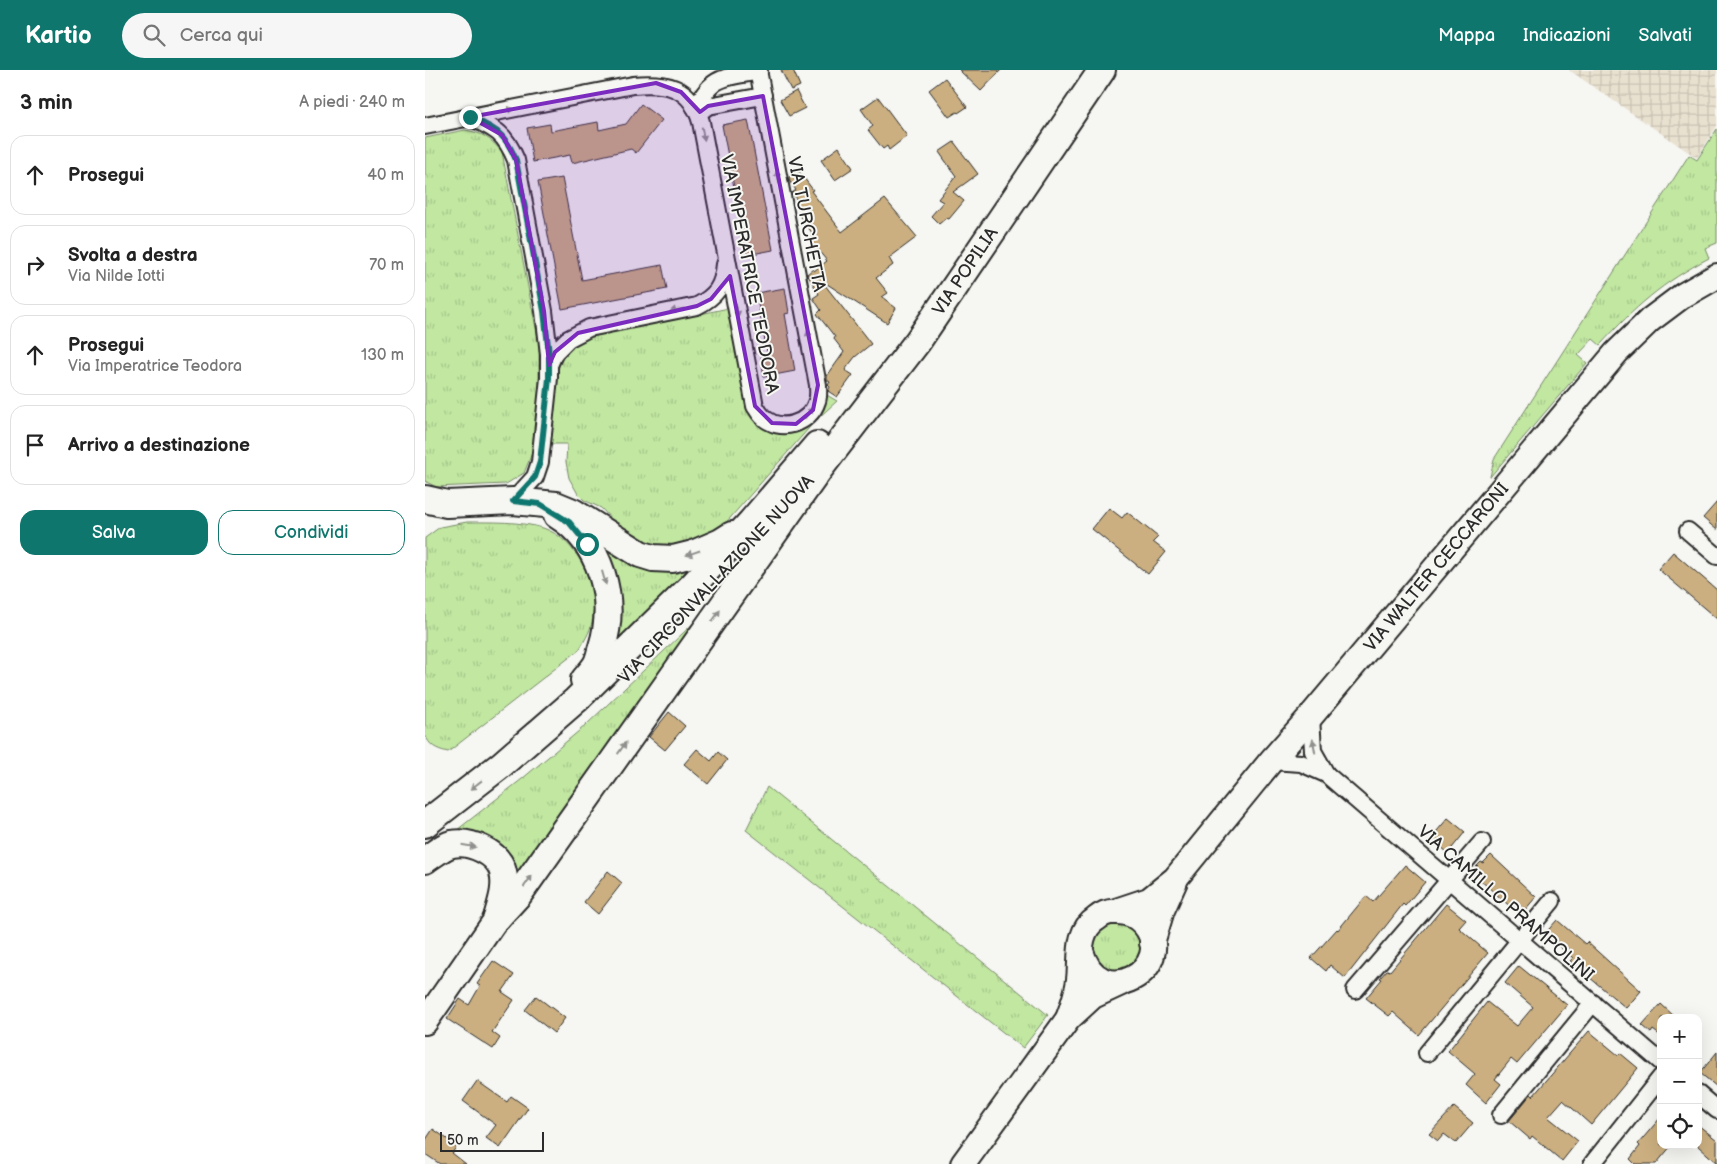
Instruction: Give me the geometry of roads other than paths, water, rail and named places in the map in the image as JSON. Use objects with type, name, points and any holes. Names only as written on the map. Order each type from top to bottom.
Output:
[{"type":"main road","name":"VIA POPILIA","points":[[815,462],[1084,70]]},
{"type":"main road","name":"VIA POPILIA","points":[[815,462],[918,341],[1102,70]]},
{"type":"main road","name":"VIA CIRCONVALLAZIONE NUOVA","points":[[425,824],[501,765],[576,700],[693,585],[751,522],[815,462]]},
{"type":"main road","name":"VIA CIRCONVALLAZIONE NUOVA","points":[[425,844],[509,782],[583,718],[704,597],[815,462]]},
{"type":"main road","points":[[497,918],[519,894],[815,462]]},
{"type":"main road","points":[[432,505],[513,501],[556,505],[573,512],[639,554],[653,558],[673,559],[693,554],[721,542],[751,522]]},
{"type":"main road","points":[[501,765],[596,665],[605,638],[609,611],[606,587],[599,564],[587,544],[569,522],[540,504]]},
{"type":"main road","points":[[425,860],[452,844],[471,845],[485,849],[495,858],[503,870],[504,890],[497,918]]},
{"type":"street","name":"VIA TURCHETTA","points":[[758,71],[818,385]]},
{"type":"street","points":[[697,109],[709,88],[719,80],[758,71]]},
{"type":"street","points":[[425,126],[633,85],[656,83],[669,86],[681,92],[697,109]]},
{"type":"street","points":[[697,109],[763,96]]},
{"type":"street","name":"VIA IMPERATRICE TEODORA","points":[[697,109],[755,406],[762,416],[772,423],[782,425],[796,424],[805,419],[813,410],[818,399],[818,385]]},
{"type":"street","points":[[470,117],[491,126],[502,135],[510,145],[516,160],[544,311],[549,354],[549,378],[540,462],[535,477],[513,501]]},
{"type":"street","points":[[549,365],[555,352],[568,339],[589,328],[697,306],[711,299],[724,277],[726,255]]},
{"type":"street","name":"VIA WALTER CECCARONI","points":[[1069,1019],[1079,985],[1082,940],[1086,929],[1102,914],[1149,900],[1175,879],[1271,761],[1616,353],[1650,320],[1682,296],[1717,276]]},
{"type":"street","points":[[1689,531],[1717,556]]},
{"type":"street","name":"VIA CAMILLO PRAMPOLINI","points":[[1311,716],[1313,751],[1326,774]]},
{"type":"street","name":"VIA CAMILLO PRAMPOLINI","points":[[1271,761],[1301,763],[1326,774],[1658,1059]]},
{"type":"street","points":[[1355,990],[1482,842]]},
{"type":"street","name":"VIA WALTER CECCARONI","points":[[1069,1019],[1093,996],[1131,980],[1141,974],[1148,965],[1162,910],[1175,879]]},
{"type":"street","points":[[1427,1053],[1552,901]]},
{"type":"street","points":[[1113,912],[1124,912],[1135,916],[1143,923],[1149,933],[1152,944]]},
{"type":"street","points":[[425,1022],[497,918]]},
{"type":"street","points":[[1081,951],[1084,962],[1090,971],[1099,978],[1109,982],[1121,983]]},
{"type":"street","points":[[1501,1115],[1593,1003]]},
{"type":"street","points":[[963,1164],[1069,1019]]},
{"type":"street","points":[[1592,1164],[1657,1082]]},
{"type":"street","points":[[1702,1097],[1717,1110]]}]
